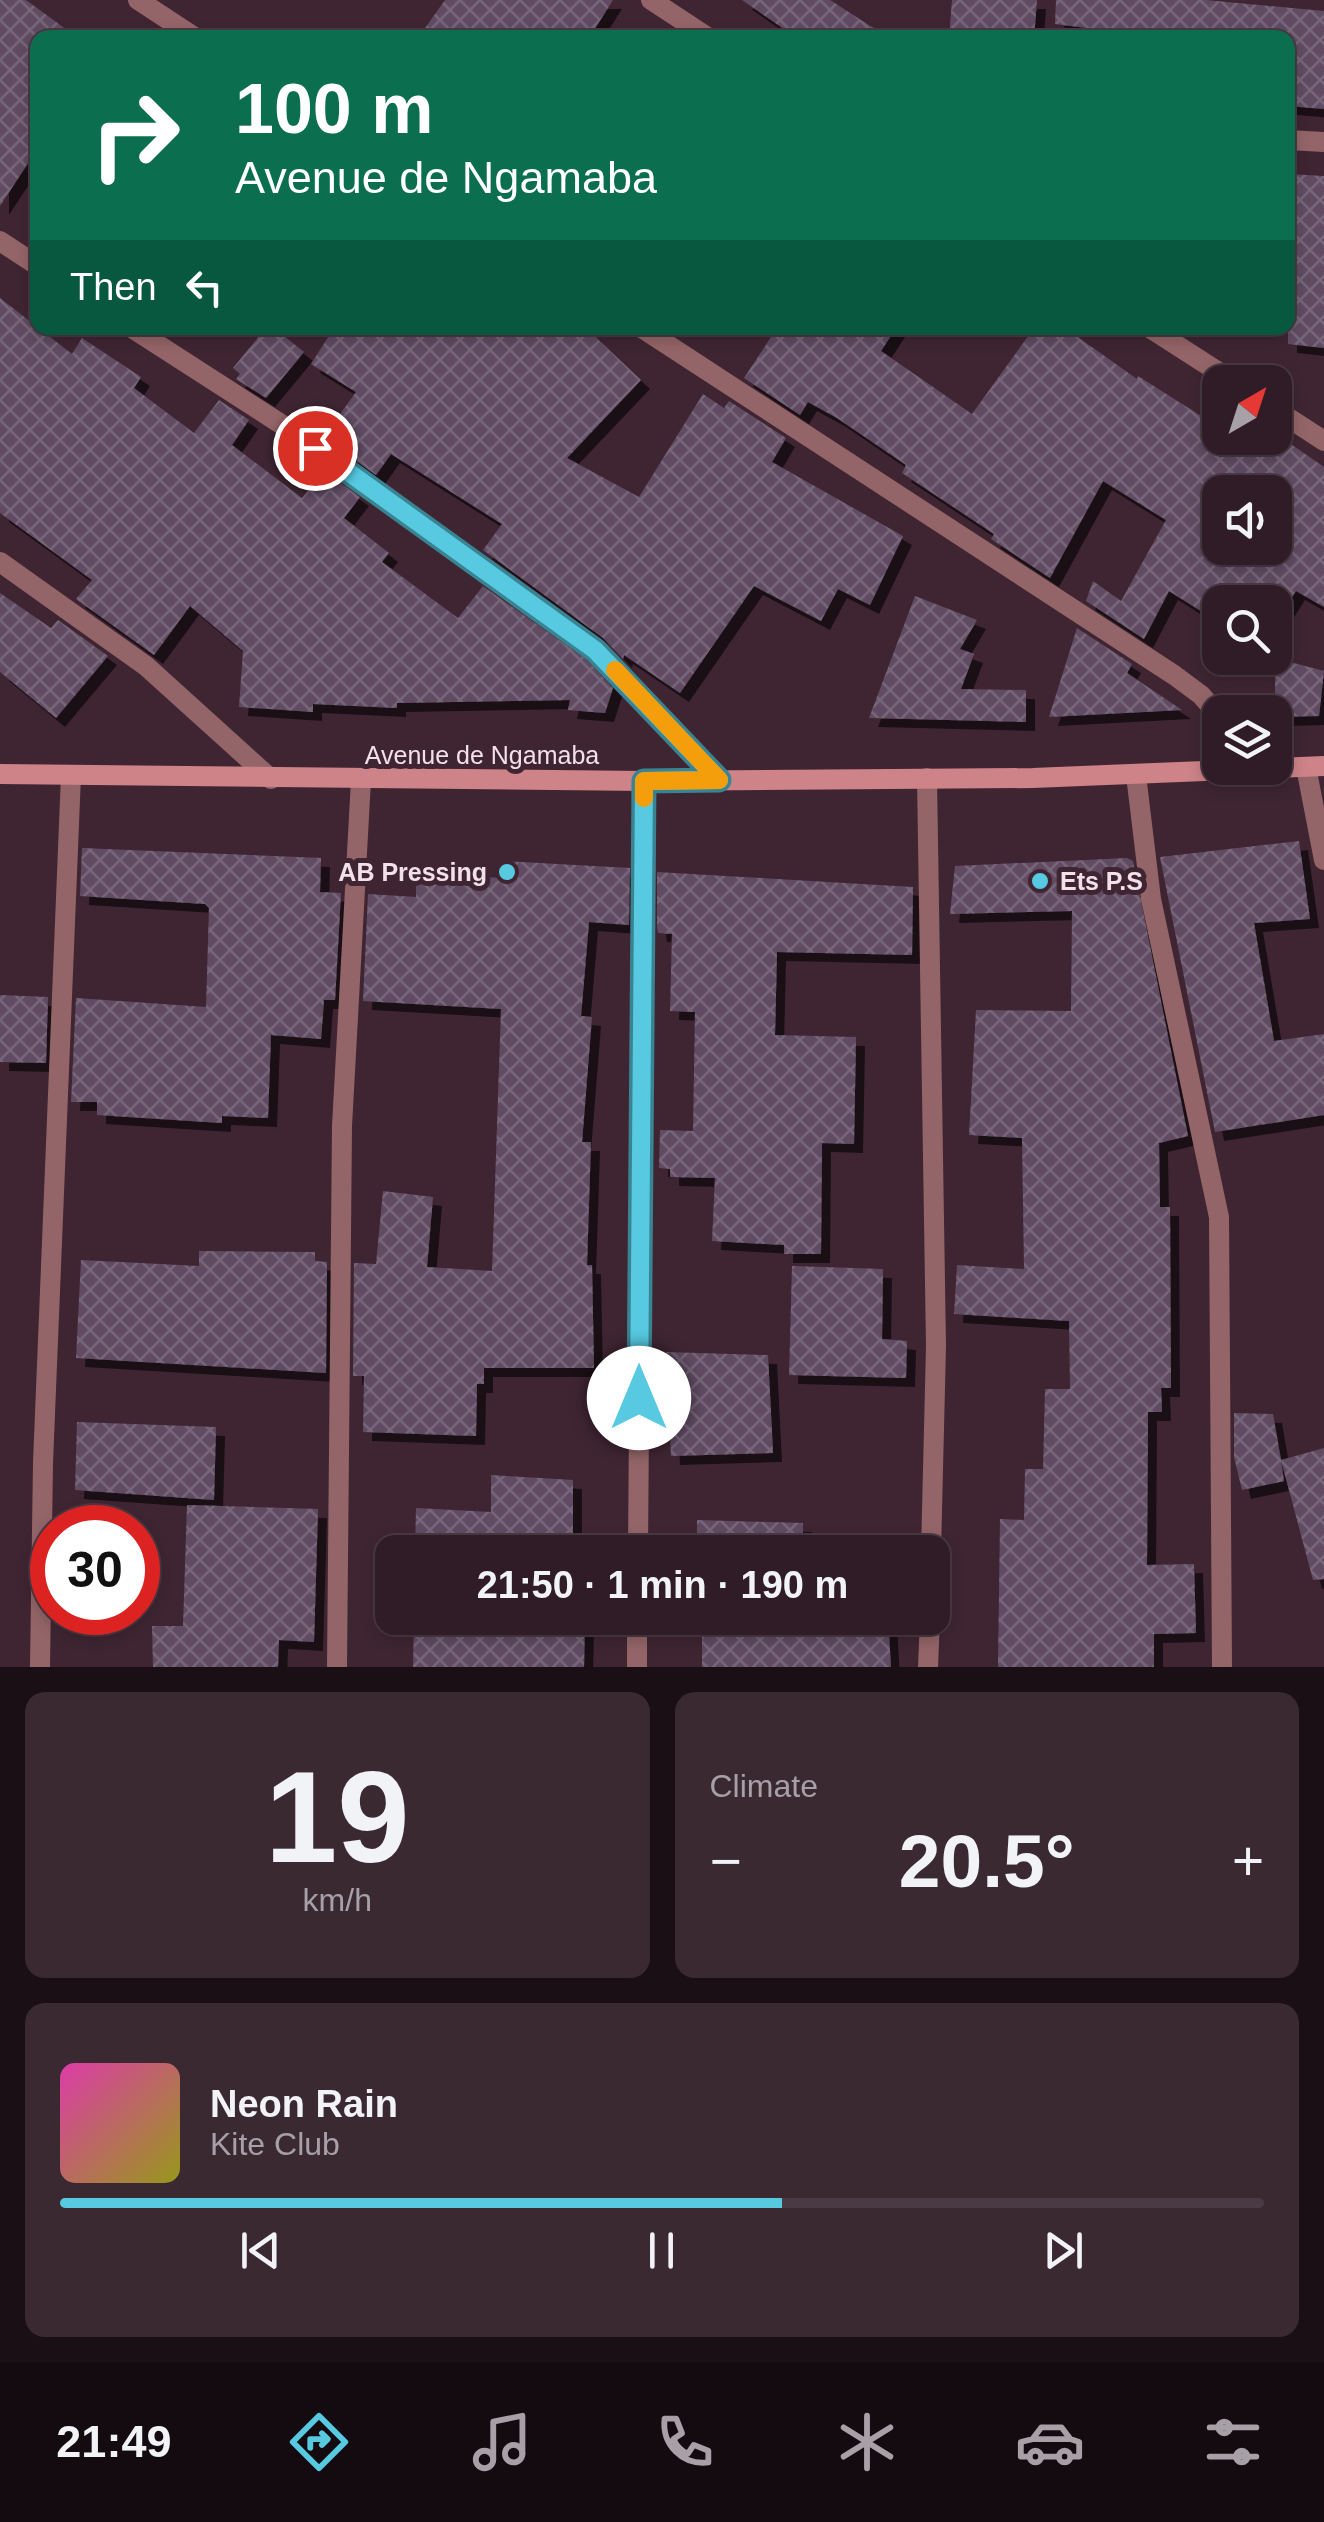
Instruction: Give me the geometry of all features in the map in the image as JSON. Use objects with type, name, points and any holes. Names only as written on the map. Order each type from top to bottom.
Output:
[{"type":"main road","name":"Avenue de Ngamaba","points":[[0,774],[644,781],[1202,771]]},
{"type":"street","points":[[138,0],[184,30]]},
{"type":"street","points":[[652,0],[696,30]]},
{"type":"street","points":[[1295,140],[1324,142]]},
{"type":"street","points":[[0,241],[30,261]]},
{"type":"street","points":[[143,335],[284,426],[595,650],[719,780]]},
{"type":"street","points":[[653,335],[1202,696]]},
{"type":"street","points":[[1161,335],[1208,365]]},
{"type":"street","points":[[1292,420],[1324,441]]},
{"type":"street","points":[[0,562],[146,666],[271,778]]},
{"type":"street","points":[[1315,766],[1324,860]]},
{"type":"street","points":[[40,1667],[43,1463],[71,775]]},
{"type":"street","points":[[1136,775],[1151,899],[1219,1217],[1222,1667]]},
{"type":"street","points":[[926,778],[936,1346],[931,1535]]},
{"type":"street","points":[[338,1667],[342,1126],[361,780]]},
{"type":"street","points":[[638,1535],[644,781]]},
{"type":"street","points":[[637,1635],[637,1667]]},
{"type":"street","points":[[928,1667],[929,1635]]},
{"type":"building","points":[[0,0],[26,0],[67,30],[30,30],[30,160],[0,206]]},
{"type":"building","points":[[445,0],[613,0],[594,30],[424,30]]},
{"type":"building","points":[[742,0],[830,0],[877,30],[785,30]]},
{"type":"building","points":[[952,0],[1037,0],[1035,30],[950,30]]},
{"type":"building","points":[[1056,0],[1206,0],[1324,11],[1324,109],[1295,107],[1295,30],[1103,30],[1055,24]]},
{"type":"building","points":[[1295,174],[1324,176],[1324,348],[1288,344],[1288,335],[1295,335]]},
{"type":"building","points":[[0,298],[30,321],[30,335],[48,335],[72,354],[82,338],[141,377],[134,388],[194,433],[219,400],[249,420],[232,445],[302,498],[324,471],[360,497],[344,518],[389,553],[382,562],[458,618],[483,586],[586,659],[613,688],[605,713],[568,710],[570,700],[397,703],[397,708],[313,704],[313,712],[239,707],[243,651],[190,606],[154,655],[76,599],[92,580],[0,513]]},
{"type":"building","points":[[260,335],[283,335],[304,352],[266,398],[236,379],[240,374],[233,368]]},
{"type":"building","points":[[330,335],[593,335],[641,380],[567,458],[639,497],[703,394],[724,408],[729,401],[786,438],[772,462],[903,536],[870,605],[838,589],[821,621],[754,586],[680,693],[624,655],[623,659],[603,638],[483,550],[502,524],[391,454],[376,475],[341,450],[345,445],[327,432],[356,392],[311,364]]},
{"type":"building","points":[[772,335],[891,335],[881,351],[972,414],[1029,335],[1075,335],[1137,379],[1138,376],[1202,417],[1202,455],[1292,455],[1292,445],[1324,467],[1324,607],[1296,591],[1292,597],[1292,585],[1202,585],[1202,612],[1169,591],[1144,639],[1086,601],[1093,581],[1121,601],[1166,520],[1103,481],[1050,578],[991,539],[994,534],[902,473],[906,465],[808,402],[800,415],[744,378]]},
{"type":"building","points":[[0,593],[51,628],[58,620],[108,656],[56,718],[0,672]]},
{"type":"building","points":[[915,596],[977,620],[960,649],[974,654],[961,689],[1026,690],[1026,722],[869,718]]},
{"type":"building","points":[[1077,628],[1132,664],[1127,673],[1182,710],[1049,717]]},
{"type":"building","points":[[1292,663],[1324,671],[1319,716],[1292,717],[1292,695],[1275,695],[1275,675],[1292,675]]},
{"type":"building","points":[[1299,841],[1310,919],[1254,923],[1274,1041],[1324,1034],[1324,1115],[1215,1132],[1160,857]]},
{"type":"building","points":[[82,848],[321,858],[320,892],[341,893],[335,1000],[324,1000],[321,1039],[271,1035],[268,1118],[222,1116],[222,1123],[97,1115],[97,1102],[71,1102],[76,998],[206,1007],[209,908],[205,904],[80,896]]},
{"type":"building","points":[[1127,858],[1133,861],[1188,1136],[1159,1143],[1160,1207],[1170,1207],[1171,1388],[1161,1388],[1162,1412],[1148,1412],[1147,1565],[1194,1564],[1196,1633],[1154,1634],[1154,1667],[998,1667],[1000,1519],[1024,1520],[1025,1469],[1043,1469],[1045,1389],[1070,1389],[1069,1321],[954,1314],[957,1265],[1024,1269],[1022,1138],[969,1135],[976,1010],[1071,1011],[1072,911],[950,914],[955,866]]},
{"type":"building","points":[[503,861],[630,868],[629,925],[589,922],[581,1016],[592,1017],[582,1142],[591,1142],[587,1265],[592,1265],[594,1368],[484,1368],[484,1384],[477,1384],[476,1436],[363,1432],[364,1376],[353,1376],[354,1263],[376,1264],[383,1191],[433,1197],[427,1267],[492,1271],[501,1009],[363,1001],[368,894],[416,897],[416,874],[502,878]]},
{"type":"building","points":[[657,872],[913,887],[912,955],[777,952],[775,1035],[856,1037],[854,1144],[822,1143],[821,1254],[784,1254],[784,1245],[712,1241],[715,1178],[670,1177],[670,1169],[659,1168],[660,1130],[693,1131],[695,1012],[670,1011],[672,934],[658,933]]},
{"type":"building","points":[[0,995],[48,997],[46,1063],[0,1062]]},
{"type":"building","points":[[199,1251],[315,1252],[315,1261],[327,1262],[326,1373],[76,1358],[81,1260],[199,1266]]},
{"type":"building","points":[[792,1266],[883,1269],[882,1339],[907,1341],[906,1378],[789,1375]]},
{"type":"building","points":[[666,1352],[768,1355],[773,1453],[671,1456]]},
{"type":"building","points":[[1234,1413],[1273,1414],[1284,1481],[1242,1490],[1234,1457]]},
{"type":"building","points":[[77,1422],[216,1427],[214,1500],[75,1490]]},
{"type":"building","points":[[1324,1448],[1324,1579],[1313,1580],[1281,1460]]},
{"type":"building","points":[[491,1475],[573,1480],[573,1535],[415,1535],[416,1508],[491,1512]]},
{"type":"building","points":[[187,1505],[318,1509],[314,1642],[279,1640],[278,1667],[153,1667],[152,1635],[160,1635],[160,1626],[183,1626]]},
{"type":"building","points":[[697,1520],[803,1523],[803,1535],[697,1535]]},
{"type":"building","points":[[414,1635],[585,1635],[584,1667],[413,1667]]},
{"type":"building","points":[[702,1635],[889,1635],[891,1667],[702,1667]]},
{"type":"slow traffic","points":[[615,670],[719,780],[644,781],[644,798]]},
{"type":"place","name":"AB Pressing","points":[[507,872]]},
{"type":"place","name":"Ets P.S","points":[[1040,881]]},
{"type":"route","points":[[315,448],[595,650],[719,780],[644,781],[639,1398]]}]
